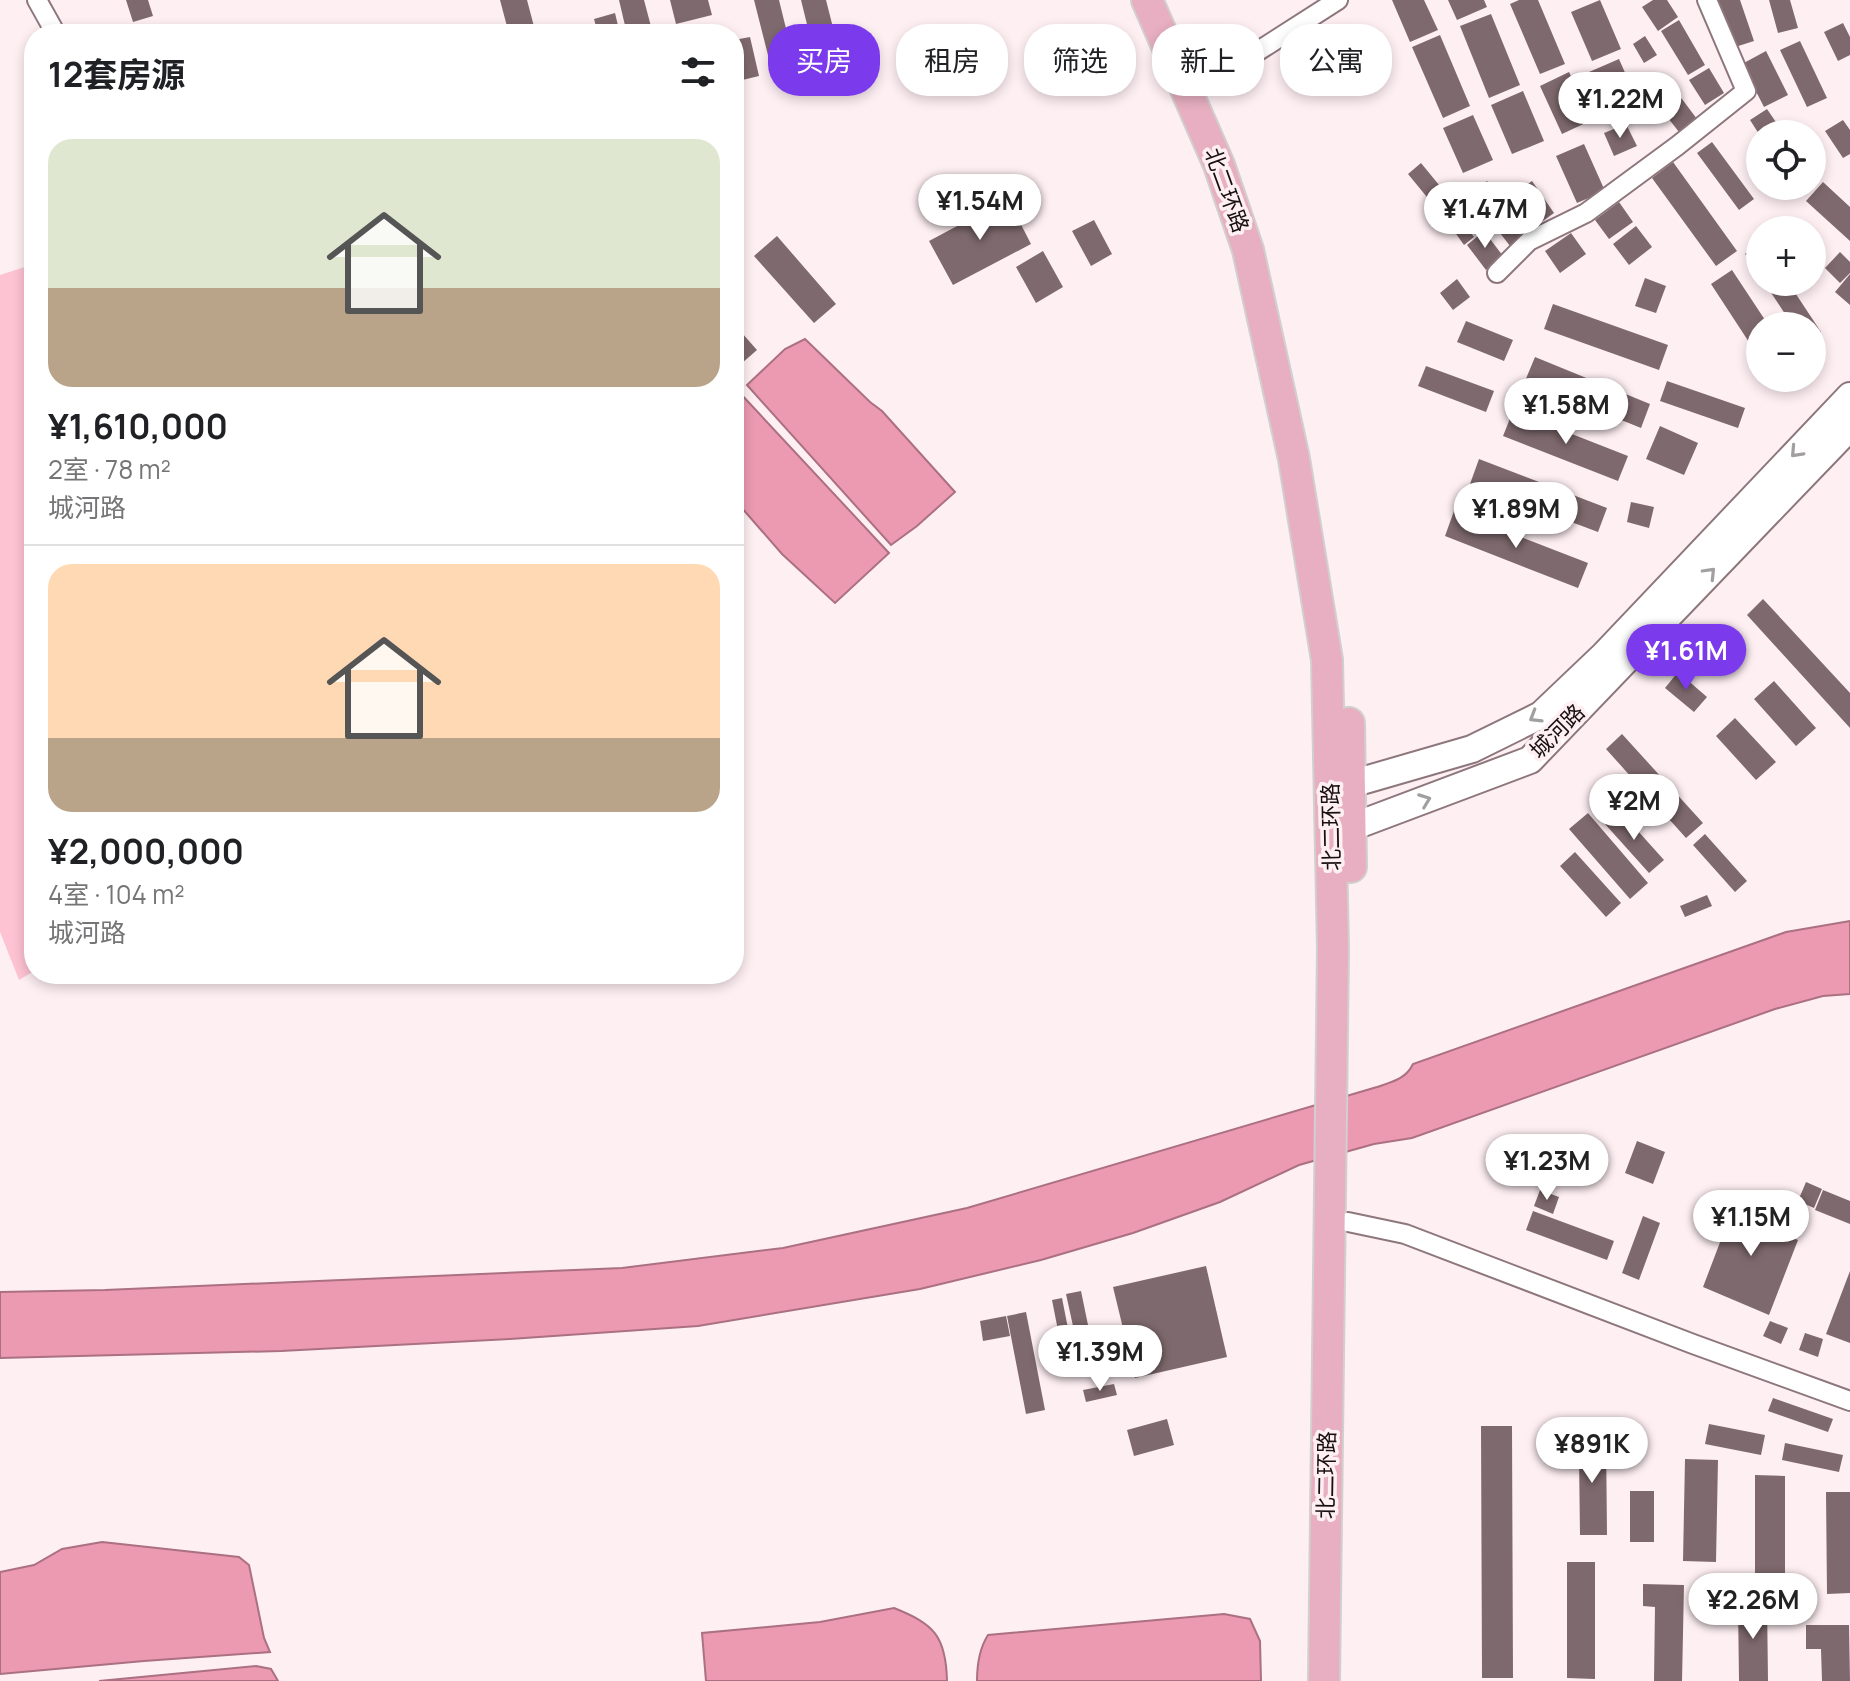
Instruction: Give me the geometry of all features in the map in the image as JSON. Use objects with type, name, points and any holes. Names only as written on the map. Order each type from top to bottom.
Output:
[{"type":"main road","name":"北二环路","points":[[1147,0],[1213,150],[1248,250],[1294,459],[1327,660],[1333,949],[1340,1075]]},
{"type":"main road","name":"北二环路","points":[[1169,0],[1179,24]]},
{"type":"main road","name":"北二环路","points":[[1210,96],[1237,157],[1264,246],[1314,452],[1346,657],[1352,827],[1340,1075],[1324,1681]]},
{"type":"main road","name":"城河路","points":[[1351,784],[1472,749],[1541,715],[1604,655],[1850,396]]},
{"type":"main road","name":"城河路","points":[[1352,827],[1530,760],[1850,427]]},
{"type":"main road","name":"北二环路","points":[[1339,1192],[1348,1222],[1343,1681]]},
{"type":"street","points":[[37,0],[50,24]]},
{"type":"street","points":[[1264,47],[1338,0]]},
{"type":"street","points":[[1497,273],[1529,241],[1586,213],[1746,91],[1707,0]]},
{"type":"street","points":[[1348,1222],[1405,1234],[1850,1401]]},
{"type":"shaded area","points":[[24,267],[24,977],[19,980],[0,932],[0,275]]},
{"type":"shaded area","points":[[805,339],[882,411],[955,492],[891,545],[747,385],[785,349]]},
{"type":"shaded area","points":[[744,397],[889,553],[835,603],[782,554],[744,510]]},
{"type":"shaded area","points":[[1850,921],[1850,994],[1823,996],[1775,1009],[1412,1138],[1374,1144],[1299,1165],[1220,1202],[1133,1233],[1041,1260],[920,1289],[698,1326],[281,1351],[0,1358],[0,1292],[622,1268],[783,1248],[967,1208],[1383,1085],[1402,1077],[1413,1064],[1786,932]]},
{"type":"shaded area","points":[[102,1542],[239,1557],[249,1565],[264,1638],[270,1652],[0,1674],[0,1572],[34,1565],[62,1549]]},
{"type":"shaded area","points":[[894,1608],[919,1620],[935,1634],[944,1653],[947,1681],[706,1681],[702,1633],[820,1622]]},
{"type":"shaded area","points":[[1224,1614],[1250,1619],[1260,1641],[1261,1681],[977,1681],[979,1657],[988,1635]]},
{"type":"shaded area","points":[[256,1666],[271,1669],[278,1681],[99,1681]]},
{"type":"building","points":[[126,0],[148,0],[153,16],[133,22]]},
{"type":"building","points":[[500,0],[527,0],[533,24],[506,24]]},
{"type":"building","points":[[619,0],[644,0],[650,24],[625,24]]},
{"type":"building","points":[[670,0],[708,0],[712,15],[676,24]]},
{"type":"building","points":[[754,0],[779,0],[785,24],[768,24],[768,55]]},
{"type":"building","points":[[801,0],[826,0],[832,24],[807,24]]},
{"type":"building","points":[[1392,0],[1424,0],[1438,30],[1410,42]]},
{"type":"building","points":[[1448,0],[1484,0],[1487,7],[1457,20]]},
{"type":"building","points":[[1519,0],[1538,0],[1565,64],[1540,74],[1510,4]]},
{"type":"building","points":[[1600,0],[1621,49],[1592,61],[1571,12]]},
{"type":"building","points":[[1653,0],[1667,0],[1678,17],[1658,31],[1642,7]]},
{"type":"building","points":[[1740,0],[1754,41],[1732,48],[1715,1]]},
{"type":"building","points":[[1769,0],[1790,0],[1798,28],[1778,33]]},
{"type":"building","points":[[615,13],[618,24],[595,24],[594,19]]},
{"type":"building","points":[[1491,14],[1520,85],[1489,98],[1460,26]]},
{"type":"building","points":[[1679,20],[1705,65],[1688,75],[1661,31]]},
{"type":"building","points":[[1843,23],[1850,37],[1850,55],[1838,61],[1824,32]]},
{"type":"building","points":[[1440,35],[1470,106],[1443,118],[1412,47]]},
{"type":"building","points":[[1645,36],[1657,55],[1644,63],[1633,44]]},
{"type":"building","points":[[750,37],[759,76],[744,80],[744,38]]},
{"type":"building","points":[[1800,41],[1827,98],[1807,107],[1780,50]]},
{"type":"building","points":[[1766,51],[1788,95],[1764,107],[1742,64]]},
{"type":"building","points":[[1619,59],[1638,102],[1608,115],[1589,72]]},
{"type":"building","points":[[1709,68],[1724,93],[1705,105],[1689,80]]},
{"type":"building","points":[[1569,72],[1592,120],[1562,134],[1540,86]]},
{"type":"building","points":[[1523,91],[1544,141],[1512,154],[1491,105]]},
{"type":"building","points":[[1679,95],[1697,119],[1679,132],[1661,109]]},
{"type":"building","points":[[1767,109],[1774,120],[1750,120]]},
{"type":"building","points":[[1473,115],[1493,160],[1463,173],[1443,128]]},
{"type":"building","points":[[1843,120],[1850,130],[1850,154],[1843,158],[1826,130]]},
{"type":"building","points":[[1626,124],[1637,146],[1614,156],[1604,133]]},
{"type":"building","points":[[1712,142],[1746,188],[1746,200],[1753,200],[1739,210],[1697,153]]},
{"type":"building","points":[[1584,144],[1605,191],[1577,203],[1556,156]]},
{"type":"building","points":[[1673,162],[1737,251],[1716,266],[1652,178]]},
{"type":"building","points":[[1421,163],[1453,202],[1440,213],[1408,174]]},
{"type":"building","points":[[1487,181],[1527,233],[1510,246],[1470,194]]},
{"type":"building","points":[[1532,181],[1554,213],[1537,225],[1515,193]]},
{"type":"building","points":[[1826,185],[1850,207],[1850,241],[1826,216],[1806,201],[1826,200]]},
{"type":"building","points":[[1008,199],[1031,244],[953,285],[929,241]]},
{"type":"building","points":[[1619,202],[1633,222],[1609,239],[1595,220]]},
{"type":"building","points":[[1458,205],[1467,216],[1452,228],[1443,217]]},
{"type":"building","points":[[1094,220],[1112,254],[1091,266],[1072,231]]},
{"type":"building","points":[[1464,224],[1474,237],[1464,245],[1454,231]]},
{"type":"building","points":[[1636,226],[1652,247],[1629,265],[1613,244]]},
{"type":"building","points":[[1484,231],[1503,256],[1486,270],[1467,245]]},
{"type":"building","points":[[1571,233],[1586,254],[1560,273],[1545,251]]},
{"type":"building","points":[[777,236],[836,304],[814,323],[754,256]]},
{"type":"building","points":[[1043,251],[1063,287],[1036,303],[1016,267]]},
{"type":"building","points":[[1840,252],[1850,262],[1850,273],[1840,283],[1826,267]]},
{"type":"building","points":[[1732,270],[1746,296],[1749,296],[1760,312],[1746,312],[1746,338],[1711,284]]},
{"type":"building","points":[[1850,274],[1850,305],[1835,292]]},
{"type":"building","points":[[1645,278],[1666,286],[1656,313],[1635,306]]},
{"type":"building","points":[[1457,279],[1470,297],[1453,310],[1440,293]]},
{"type":"building","points":[[1773,296],[1797,296],[1808,312],[1784,312]]},
{"type":"building","points":[[1553,304],[1668,345],[1659,370],[1544,329]]},
{"type":"building","points":[[1466,321],[1513,340],[1504,361],[1457,342]]},
{"type":"building","points":[[744,335],[757,350],[744,361]]},
{"type":"building","points":[[1535,357],[1650,404],[1641,428],[1525,381]]},
{"type":"building","points":[[1426,366],[1494,391],[1486,412],[1418,386]]},
{"type":"building","points":[[1667,381],[1745,408],[1738,428],[1660,401]]},
{"type":"building","points":[[1513,411],[1628,456],[1618,481],[1503,436]]},
{"type":"building","points":[[1660,426],[1698,443],[1684,475],[1646,459]]},
{"type":"building","points":[[1479,459],[1607,508],[1598,532],[1470,484]]},
{"type":"building","points":[[1631,502],[1654,507],[1649,528],[1627,522]]},
{"type":"building","points":[[1454,511],[1588,563],[1578,588],[1445,536]]},
{"type":"building","points":[[1763,599],[1850,693],[1850,728],[1747,615]]},
{"type":"building","points":[[1678,672],[1707,697],[1694,712],[1665,688]]},
{"type":"building","points":[[1774,681],[1816,728],[1796,746],[1754,699]]},
{"type":"building","points":[[1735,718],[1776,762],[1756,780],[1716,736]]},
{"type":"building","points":[[1622,734],[1703,823],[1686,838],[1606,749]]},
{"type":"building","points":[[1620,811],[1664,860],[1649,873],[1605,824]]},
{"type":"building","points":[[1588,813],[1648,883],[1630,899],[1569,829]]},
{"type":"building","points":[[1705,834],[1747,881],[1735,892],[1693,845]]},
{"type":"building","points":[[1575,852],[1621,903],[1606,917],[1560,866]]},
{"type":"building","points":[[1707,895],[1712,906],[1685,917],[1680,906]]},
{"type":"building","points":[[1637,1141],[1665,1152],[1653,1184],[1625,1173]]},
{"type":"building","points":[[1806,1182],[1822,1189],[1814,1208],[1798,1201]]},
{"type":"building","points":[[1540,1190],[1559,1197],[1553,1214],[1534,1206]]},
{"type":"building","points":[[1823,1190],[1850,1201],[1850,1224],[1815,1210]]},
{"type":"building","points":[[1738,1195],[1774,1209],[1767,1228],[1798,1240],[1769,1315],[1703,1287]]},
{"type":"building","points":[[1533,1211],[1614,1241],[1607,1260],[1526,1230]]},
{"type":"building","points":[[1643,1216],[1660,1223],[1639,1280],[1622,1273]]},
{"type":"building","points":[[1206,1266],[1227,1357],[1135,1378],[1113,1287]]},
{"type":"building","points":[[1850,1271],[1850,1343],[1826,1334]]},
{"type":"building","points":[[1081,1291],[1094,1354],[1080,1358],[1066,1294]]},
{"type":"building","points":[[1062,1298],[1074,1359],[1064,1361],[1052,1300]]},
{"type":"building","points":[[1026,1312],[1045,1410],[1026,1414],[1007,1316]]},
{"type":"building","points":[[1006,1316],[1010,1336],[983,1341],[980,1321]]},
{"type":"building","points":[[1770,1321],[1788,1328],[1781,1344],[1763,1336]]},
{"type":"building","points":[[1805,1333],[1823,1339],[1818,1357],[1799,1350]]},
{"type":"building","points":[[1109,1355],[1111,1366],[1080,1372],[1078,1361]]},
{"type":"building","points":[[1114,1384],[1117,1395],[1086,1402],[1083,1390]]},
{"type":"building","points":[[1773,1398],[1833,1419],[1828,1432],[1768,1411]]},
{"type":"building","points":[[1167,1419],[1174,1445],[1134,1456],[1127,1430]]},
{"type":"building","points":[[1709,1424],[1765,1435],[1761,1455],[1705,1444]]},
{"type":"building","points":[[1481,1426],[1512,1426],[1513,1678],[1482,1678]]},
{"type":"building","points":[[1579,1437],[1606,1437],[1607,1535],[1580,1535],[1579,1456],[1572,1456],[1572,1442],[1579,1442]]},
{"type":"building","points":[[1785,1443],[1843,1455],[1839,1472],[1782,1460]]},
{"type":"building","points":[[1685,1459],[1718,1460],[1716,1562],[1683,1561]]},
{"type":"building","points":[[1755,1475],[1785,1476],[1785,1577],[1755,1577]]},
{"type":"building","points":[[1630,1491],[1654,1491],[1654,1542],[1630,1542]]},
{"type":"building","points":[[1826,1492],[1850,1492],[1850,1593],[1827,1594]]},
{"type":"building","points":[[1567,1562],[1595,1562],[1595,1679],[1567,1678]]},
{"type":"building","points":[[1643,1584],[1684,1585],[1682,1681],[1654,1681],[1655,1607],[1643,1606]]},
{"type":"building","points":[[1767,1601],[1768,1681],[1739,1681],[1738,1602]]},
{"type":"building","points":[[1806,1625],[1849,1625],[1850,1681],[1822,1681],[1821,1649],[1806,1649]]}]
